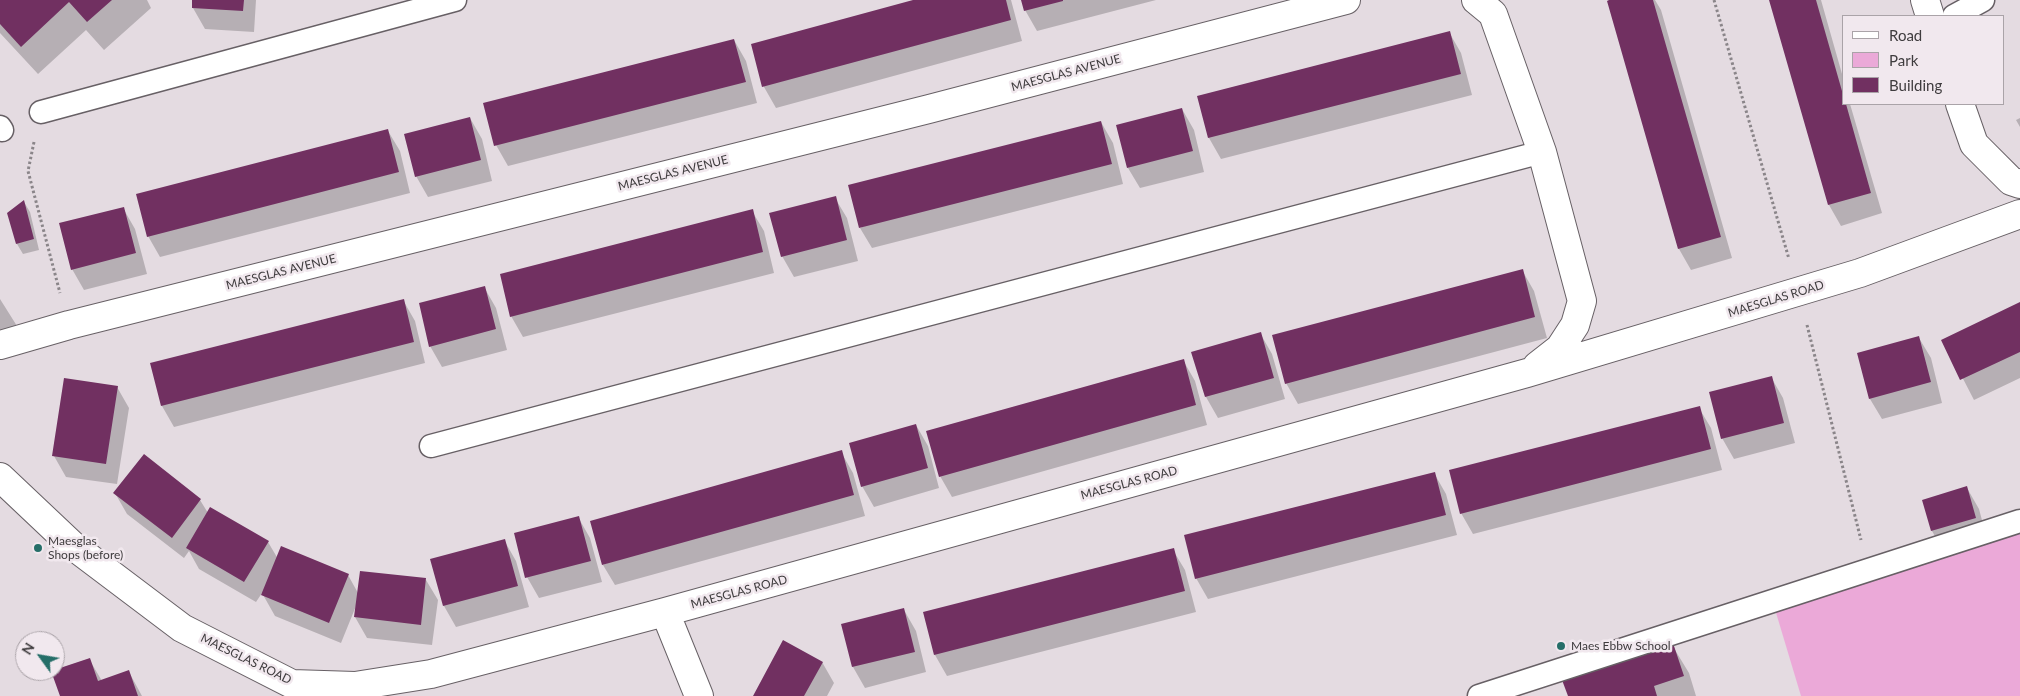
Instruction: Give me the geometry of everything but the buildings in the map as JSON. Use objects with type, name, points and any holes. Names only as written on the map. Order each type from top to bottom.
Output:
[{"type":"street","name":"MAESGLAS AVENUE","points":[[0,345],[68,325],[920,112],[1343,0]]},
{"type":"street","name":"MAESGLAS ROAD","points":[[1476,0],[1493,14],[1542,152],[1582,300],[1576,325],[1560,348],[1528,373]]},
{"type":"street","points":[[1925,0],[1930,15]]},
{"type":"street","points":[[1960,105],[1974,144],[2011,181],[2020,184]]},
{"type":"street","name":"MAESGLAS ROAD","points":[[0,477],[72,545],[182,628],[294,690],[355,686],[431,674],[665,612],[1528,373],[1860,273],[2020,214]]},
{"type":"street","points":[[665,612],[699,696]]},
{"type":"lane","points":[[41,112],[455,0]]},
{"type":"lane","points":[[1956,15],[1983,0]]},
{"type":"lane","points":[[432,446],[1542,152]]},
{"type":"lane","points":[[1479,696],[2020,521]]},
{"type":"path","points":[[41,112],[28,171],[68,325]]},
{"type":"green space","points":[[2020,521],[2020,696],[1801,696],[1771,596]]},
{"type":"place","name":"Maesglas Shops (before)","points":[[38,548]]},
{"type":"place","name":"Maes Ebbw School","points":[[1561,646]]}]
